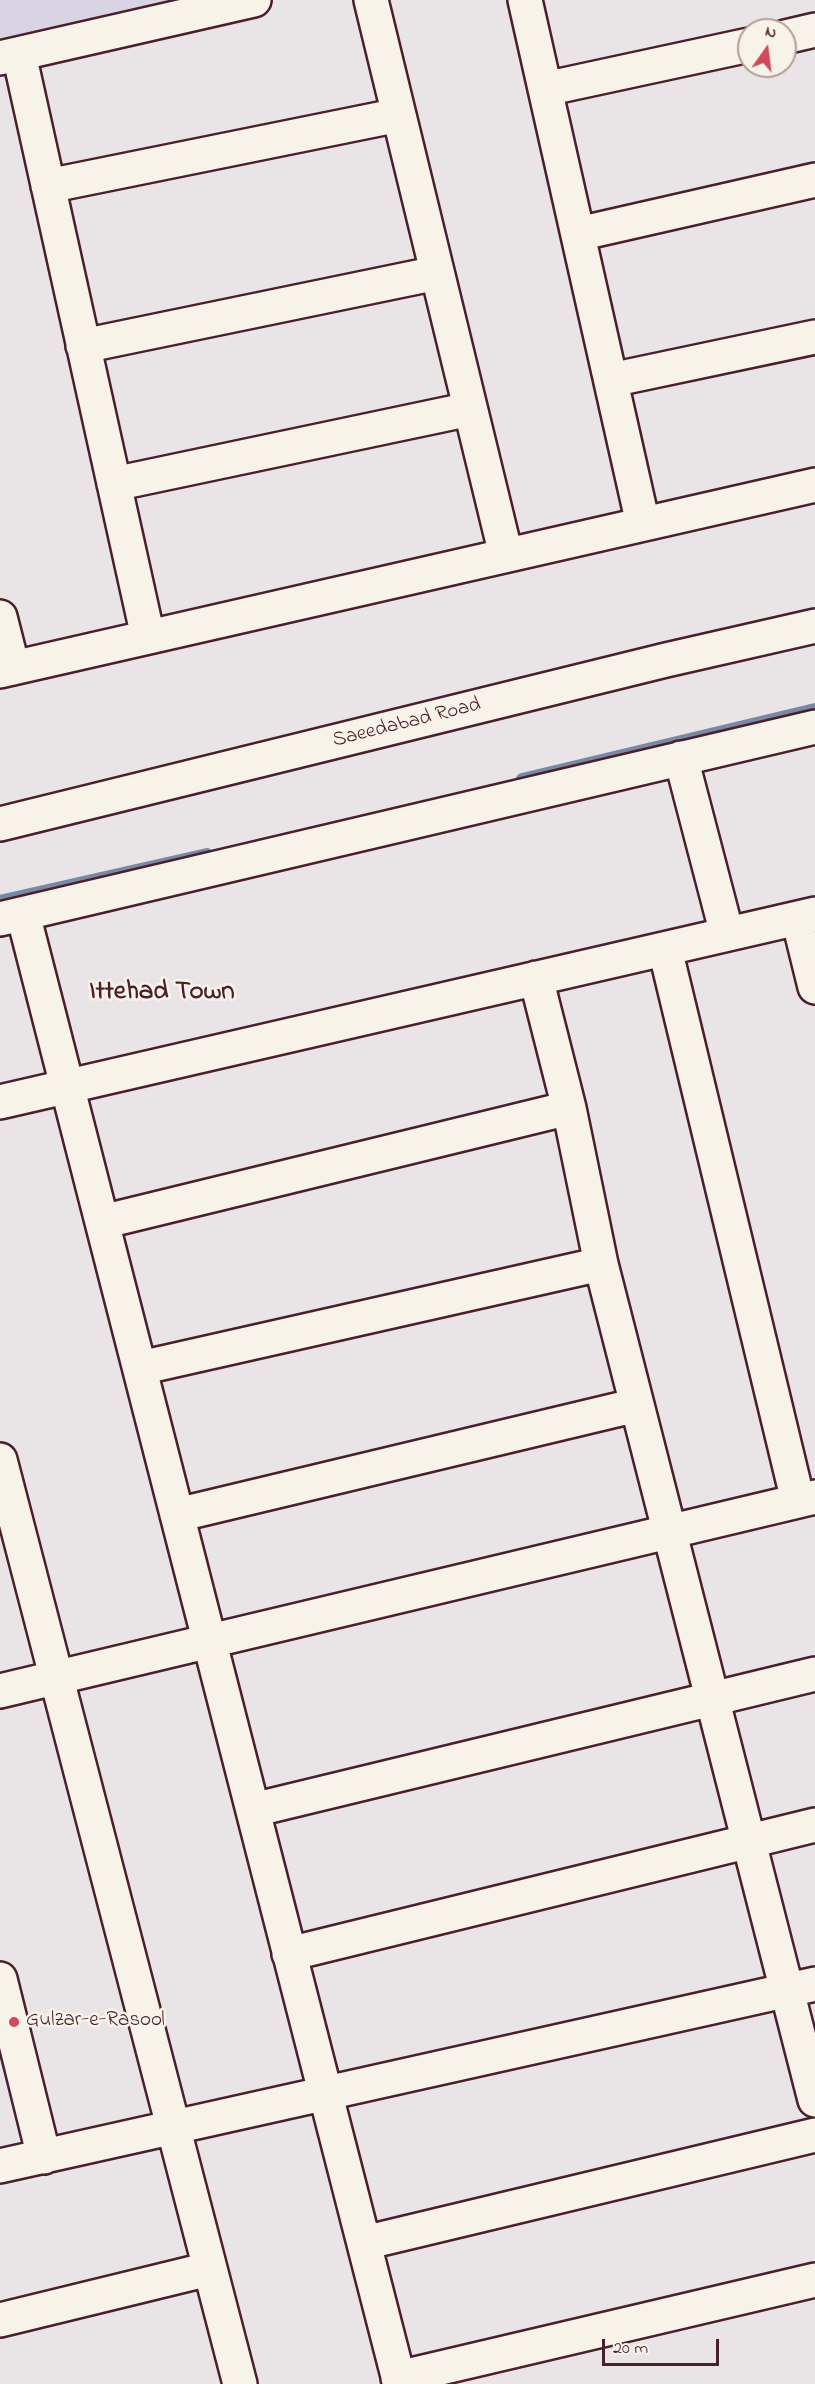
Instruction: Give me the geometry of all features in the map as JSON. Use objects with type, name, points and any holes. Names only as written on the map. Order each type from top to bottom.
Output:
[{"type":"street","points":[[148,637],[48,186],[10,56],[254,0]]},
{"type":"street","points":[[371,0],[506,555]]},
{"type":"street","points":[[525,0],[643,524]]},
{"type":"street","points":[[797,34],[815,30]]},
{"type":"street","points":[[545,89],[737,48]]},
{"type":"street","points":[[48,186],[399,115]]},
{"type":"street","points":[[578,234],[815,180]]},
{"type":"street","points":[[83,346],[438,273]]},
{"type":"street","points":[[611,380],[815,337]]},
{"type":"street","points":[[114,484],[470,409]]},
{"type":"street","points":[[0,617],[7,670],[815,485]]},
{"type":"street","name":"Saeedabad Road","points":[[0,824],[815,626]]},
{"type":"street","points":[[815,727],[12,917],[68,1087],[399,2381],[815,2280]]},
{"type":"street","points":[[681,758],[727,934]]},
{"type":"street","points":[[0,1102],[806,916],[815,987]]},
{"type":"street","points":[[0,1691],[806,1499],[665,949]]},
{"type":"street","points":[[536,978],[569,1108],[602,1264],[749,1841],[801,1988],[815,2100]]},
{"type":"street","points":[[102,1222],[569,1108]]},
{"type":"street","points":[[140,1368],[602,1264]]},
{"type":"street","points":[[177,1515],[637,1405]]},
{"type":"street","points":[[0,1461],[11,1547],[56,1678],[240,2384]]},
{"type":"street","points":[[253,1810],[815,1674]]},
{"type":"street","points":[[289,1954],[815,1825]]},
{"type":"street","points":[[0,1979],[44,2157]]},
{"type":"street","points":[[0,2166],[801,1988]]},
{"type":"street","points":[[364,2243],[815,2134]]},
{"type":"street","points":[[0,2320],[209,2269]]},
{"type":"shaded area","points":[[0,0],[190,0],[0,58]]},
{"type":"waterway","points":[[522,779],[815,709]]},
{"type":"waterway","points":[[0,901],[207,854]]},
{"type":"place","name":"Gulzar-e-Rasool","points":[[14,2022]]},
{"type":"district","name":"Ittehad Town","points":[[162,994]]}]
